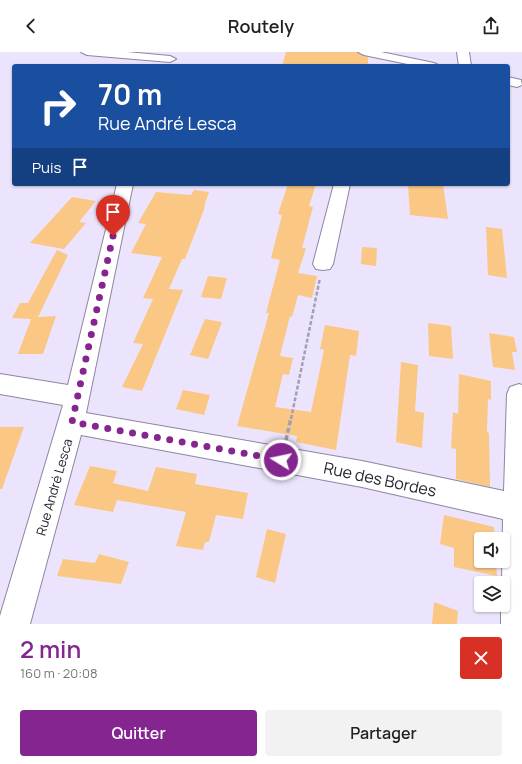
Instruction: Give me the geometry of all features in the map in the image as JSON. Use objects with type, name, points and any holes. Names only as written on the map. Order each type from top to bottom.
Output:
[{"type":"street","points":[[87,52],[170,59]]},
{"type":"street","points":[[364,52],[385,62],[410,64]]},
{"type":"street","points":[[463,52],[465,64]]},
{"type":"street","name":"Rue André Lesca","points":[[14,624],[75,410],[125,186]]},
{"type":"street","points":[[323,264],[342,186]]},
{"type":"street","name":"Rue des Bordes","points":[[0,384],[75,410],[281,460],[362,474],[520,509]]},
{"type":"street","points":[[517,624],[520,509],[519,394]]},
{"type":"path","points":[[281,460],[323,264]]},
{"type":"building","points":[[286,52],[357,52],[368,57],[368,64],[283,64]]},
{"type":"building","points":[[287,186],[315,186],[309,206],[313,207],[302,248],[306,248],[298,273],[317,276],[312,298],[298,295],[292,317],[290,316],[280,356],[293,358],[289,375],[283,374],[275,407],[311,412],[324,350],[320,349],[325,325],[359,331],[356,356],[350,355],[336,450],[296,442],[297,436],[237,426],[269,313],[266,313],[280,260],[271,258],[282,215],[278,214]]},
{"type":"building","points":[[408,186],[443,186],[448,219],[410,215]]},
{"type":"building","points":[[194,190],[209,192],[205,207],[185,259],[182,259],[169,289],[183,290],[142,391],[122,387],[143,344],[133,343],[153,299],[143,298],[162,257],[131,253],[146,224],[138,223],[156,192],[191,195]]},
{"type":"building","points":[[72,197],[96,201],[79,222],[86,223],[64,249],[30,243]]},
{"type":"building","points":[[486,227],[502,229],[507,278],[488,275]]},
{"type":"building","points":[[362,247],[377,248],[376,266],[361,264]]},
{"type":"building","points":[[57,250],[68,255],[38,317],[56,316],[43,354],[18,354],[31,319],[12,318],[20,303],[28,303]]},
{"type":"building","points":[[208,276],[227,278],[221,299],[201,297]]},
{"type":"building","points":[[205,319],[222,322],[208,359],[190,355]]},
{"type":"building","points":[[428,323],[451,326],[453,359],[429,356]]},
{"type":"building","points":[[489,333],[514,337],[517,352],[512,352],[515,370],[493,367]]},
{"type":"building","points":[[401,362],[418,365],[415,411],[424,413],[422,448],[396,442]]},
{"type":"building","points":[[459,374],[491,381],[491,400],[488,399],[487,432],[489,433],[490,487],[456,479],[456,449],[451,448],[453,412],[458,414]]},
{"type":"building","points":[[183,390],[210,395],[204,415],[176,409]]},
{"type":"building","points":[[0,427],[24,427],[2,489],[0,489]]},
{"type":"building","points":[[90,466],[117,471],[113,483],[148,491],[156,467],[197,474],[195,484],[248,493],[243,519],[216,515],[209,542],[205,542],[203,550],[176,546],[186,512],[117,500],[113,512],[74,505]]},
{"type":"building","points":[[444,515],[494,527],[494,532],[474,532],[474,568],[496,568],[497,576],[454,567],[454,548],[440,544]]},
{"type":"building","points":[[267,529],[286,534],[275,583],[256,577]]},
{"type":"building","points":[[99,554],[129,562],[121,584],[57,576],[63,559],[95,563]]},
{"type":"building","points":[[434,602],[458,611],[457,624],[432,624]]},
{"type":"route","points":[[113,236],[72,422],[281,460]]}]
